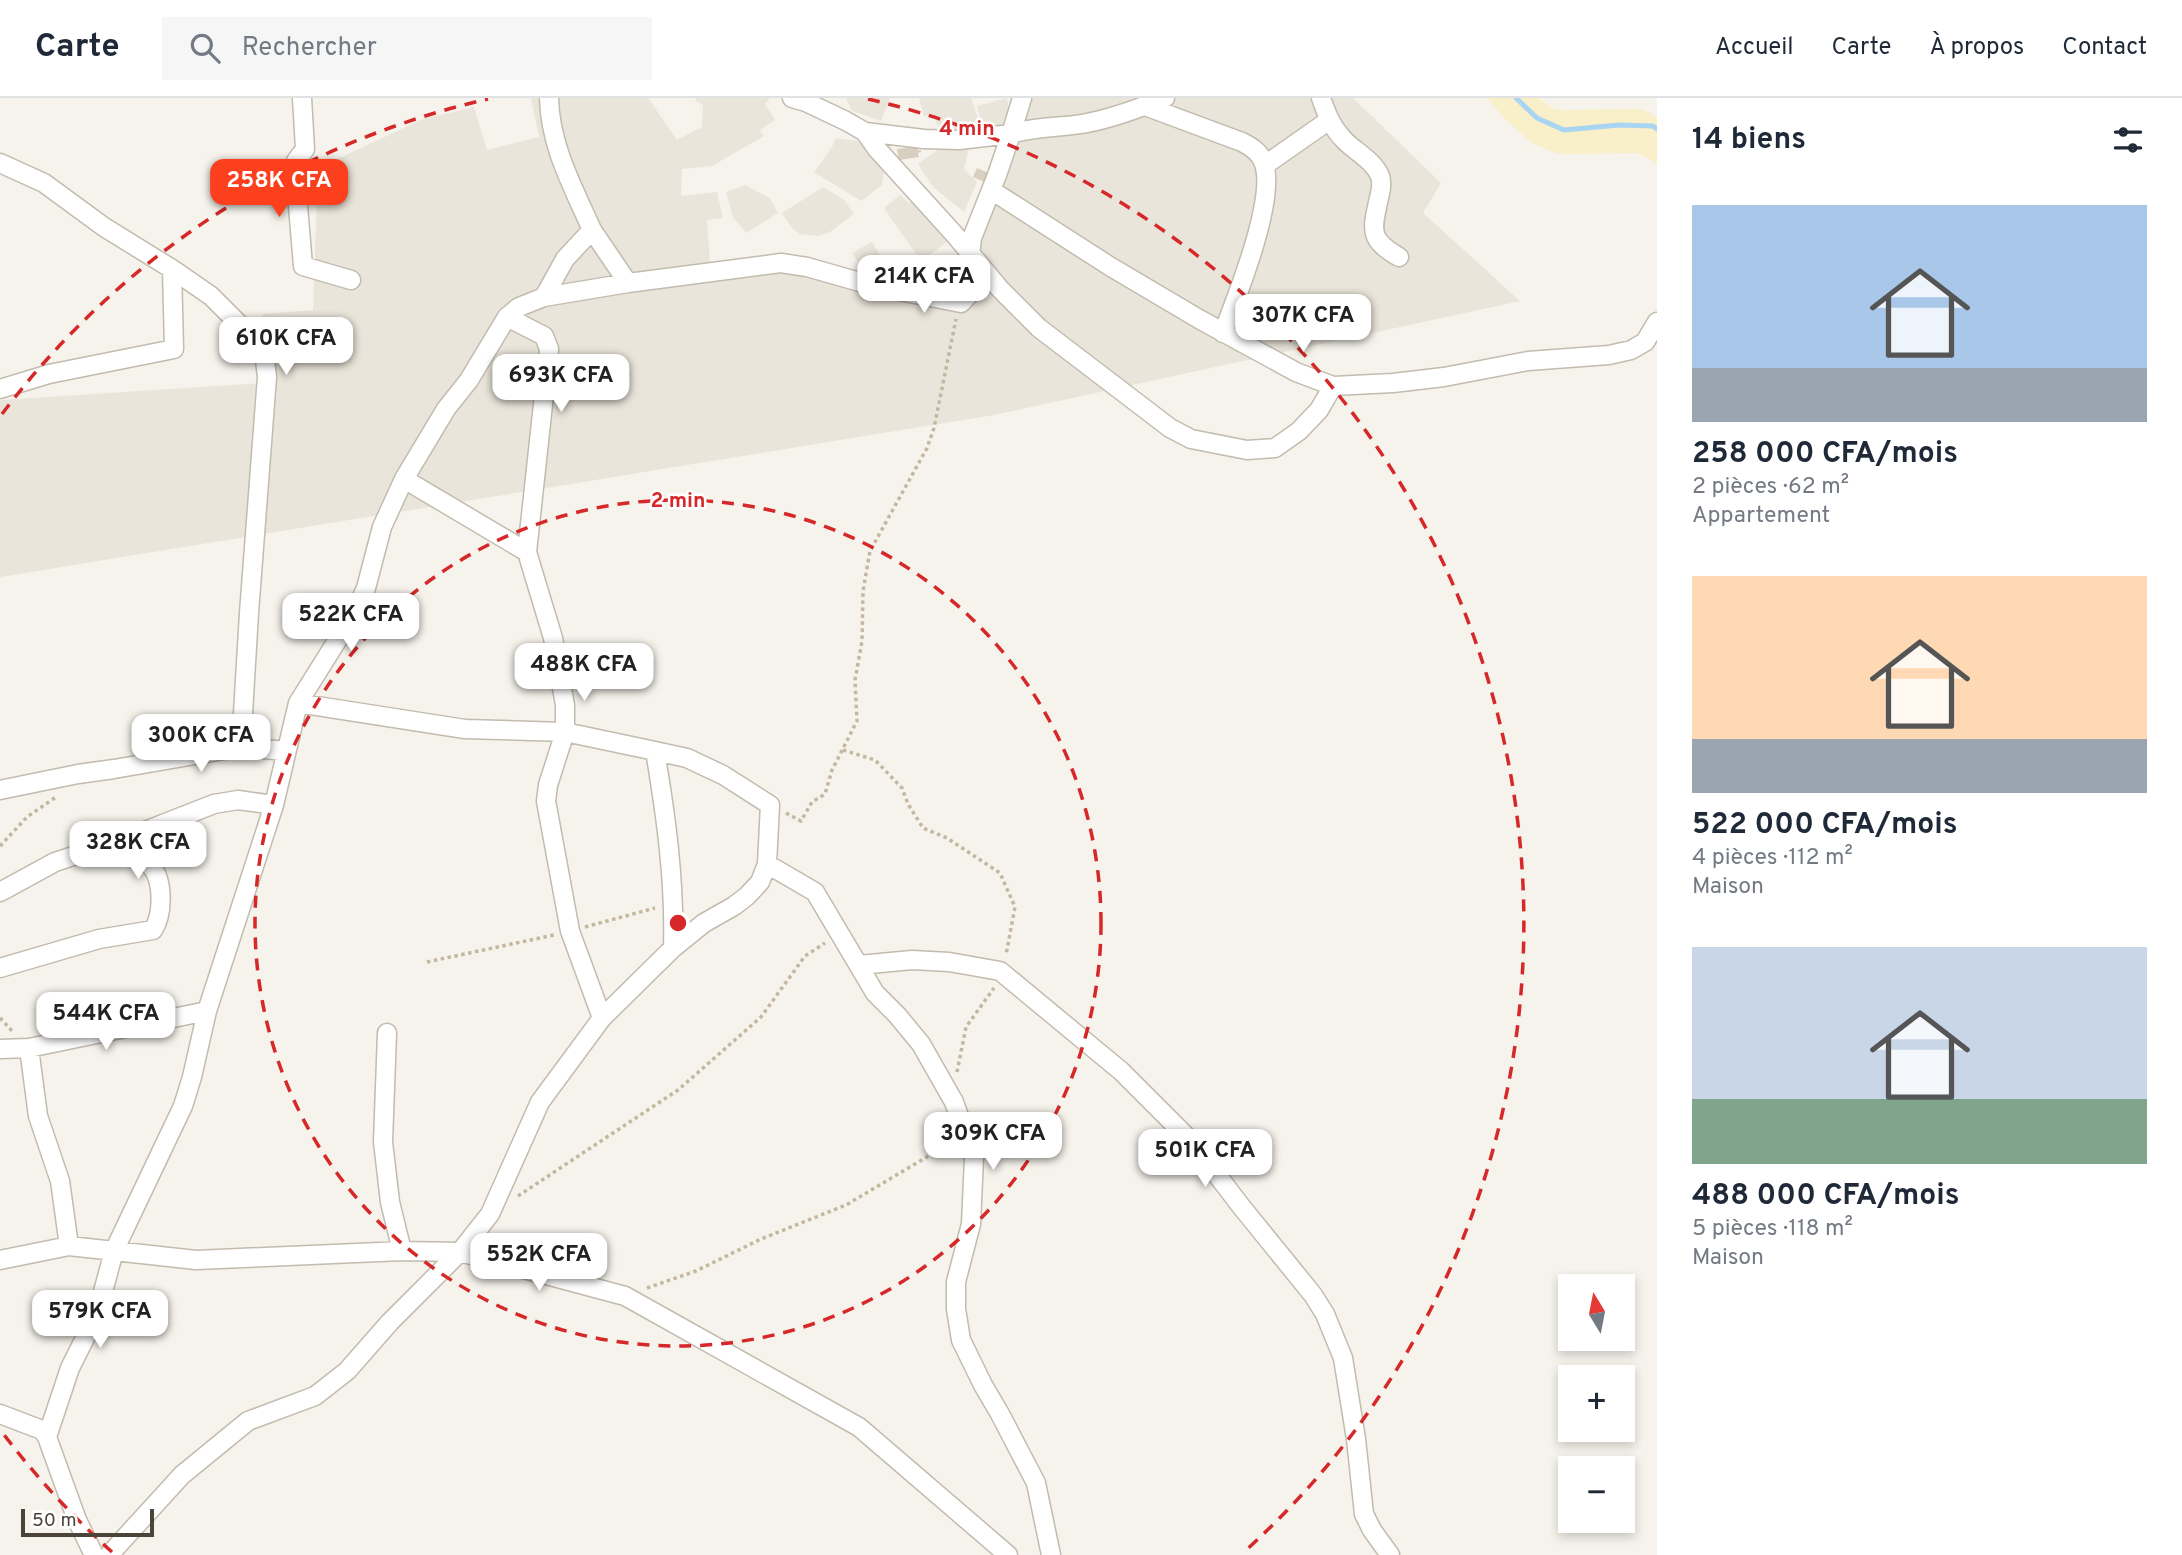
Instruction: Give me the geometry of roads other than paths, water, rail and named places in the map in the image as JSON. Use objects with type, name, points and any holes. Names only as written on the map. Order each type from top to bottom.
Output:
[{"type":"street","points":[[302,98],[305,149],[296,162],[296,182],[303,267],[351,280]]},
{"type":"street","points":[[549,98],[549,114],[559,157],[592,230],[628,283]]},
{"type":"street","points":[[792,98],[806,102],[865,132],[959,140],[1086,123],[1122,115],[1165,98]]},
{"type":"street","points":[[47,1437],[70,1368],[97,1314],[114,1251],[183,1107],[207,1011],[274,805],[298,703],[355,612],[366,588],[382,527],[404,479],[446,409],[468,380],[507,317],[519,307],[544,297],[781,263],[807,267],[874,286],[961,303],[975,288],[977,281],[970,255],[972,238],[1022,98]]},
{"type":"street","points":[[1321,98],[1328,121],[1344,140],[1373,166],[1381,178],[1374,223],[1375,238],[1382,248],[1399,257]]},
{"type":"street","points":[[1145,106],[1242,142],[1254,148],[1265,165],[1263,211],[1247,268],[1223,332]]},
{"type":"street","points":[[1265,165],[1328,121]]},
{"type":"street","points":[[865,132],[1000,289],[1039,328],[1170,428],[1191,439],[1247,450],[1275,449],[1299,431],[1319,410],[1333,386]]},
{"type":"street","points":[[0,163],[44,183],[104,227],[172,269],[211,296],[263,343],[267,377],[248,613],[241,747]]},
{"type":"street","points":[[991,190],[1111,267],[1223,332],[1296,372],[1333,386],[1393,383],[1444,377],[1528,361],[1609,355],[1631,350],[1645,342],[1657,322]]},
{"type":"street","points":[[544,297],[565,259],[592,230]]},
{"type":"street","points":[[0,389],[49,374],[174,349],[172,269]]},
{"type":"street","points":[[507,317],[544,336],[549,349],[527,552],[553,638],[565,705],[565,732],[548,785],[546,801],[570,931],[601,1018]]},
{"type":"street","points":[[404,479],[527,552]]},
{"type":"street","points":[[109,1555],[182,1475],[248,1421],[315,1396],[347,1371],[390,1322],[460,1252],[490,1214],[540,1102],[601,1018],[673,948],[704,923],[747,896],[760,882],[767,864],[770,805],[723,775],[687,758],[565,732],[465,729],[298,703]]},
{"type":"street","points":[[0,790],[241,747],[286,751]]},
{"type":"street","points":[[655,751],[665,811],[673,890],[673,948]]},
{"type":"street","points":[[0,892],[55,862],[225,801],[274,805]]},
{"type":"street","points":[[0,968],[99,939],[153,930],[158,923],[158,877],[151,866],[122,840]]},
{"type":"street","points":[[767,864],[815,892],[875,993],[921,1044],[954,1102],[974,1158],[971,1224],[956,1282],[956,1309],[961,1340],[1036,1483],[1051,1555]]},
{"type":"street","points":[[859,965],[912,960],[937,961],[1000,971],[1121,1071],[1192,1142],[1319,1304],[1335,1336],[1343,1358],[1356,1438],[1364,1514],[1390,1555]]},
{"type":"street","points":[[0,1049],[29,1048],[207,1011]]},
{"type":"street","points":[[387,1033],[383,1142],[390,1202],[401,1251]]},
{"type":"street","points":[[29,1048],[38,1116],[60,1181],[69,1247]]},
{"type":"street","points":[[0,1260],[69,1247],[196,1260],[401,1251],[460,1252],[625,1296],[859,1427],[1008,1555]]},
{"type":"street","points":[[0,1414],[42,1430],[47,1437],[77,1520],[93,1555]]},
{"type":"waterway","points":[[1516,98],[1537,118],[1564,130],[1619,125],[1653,126],[1657,129]]}]
